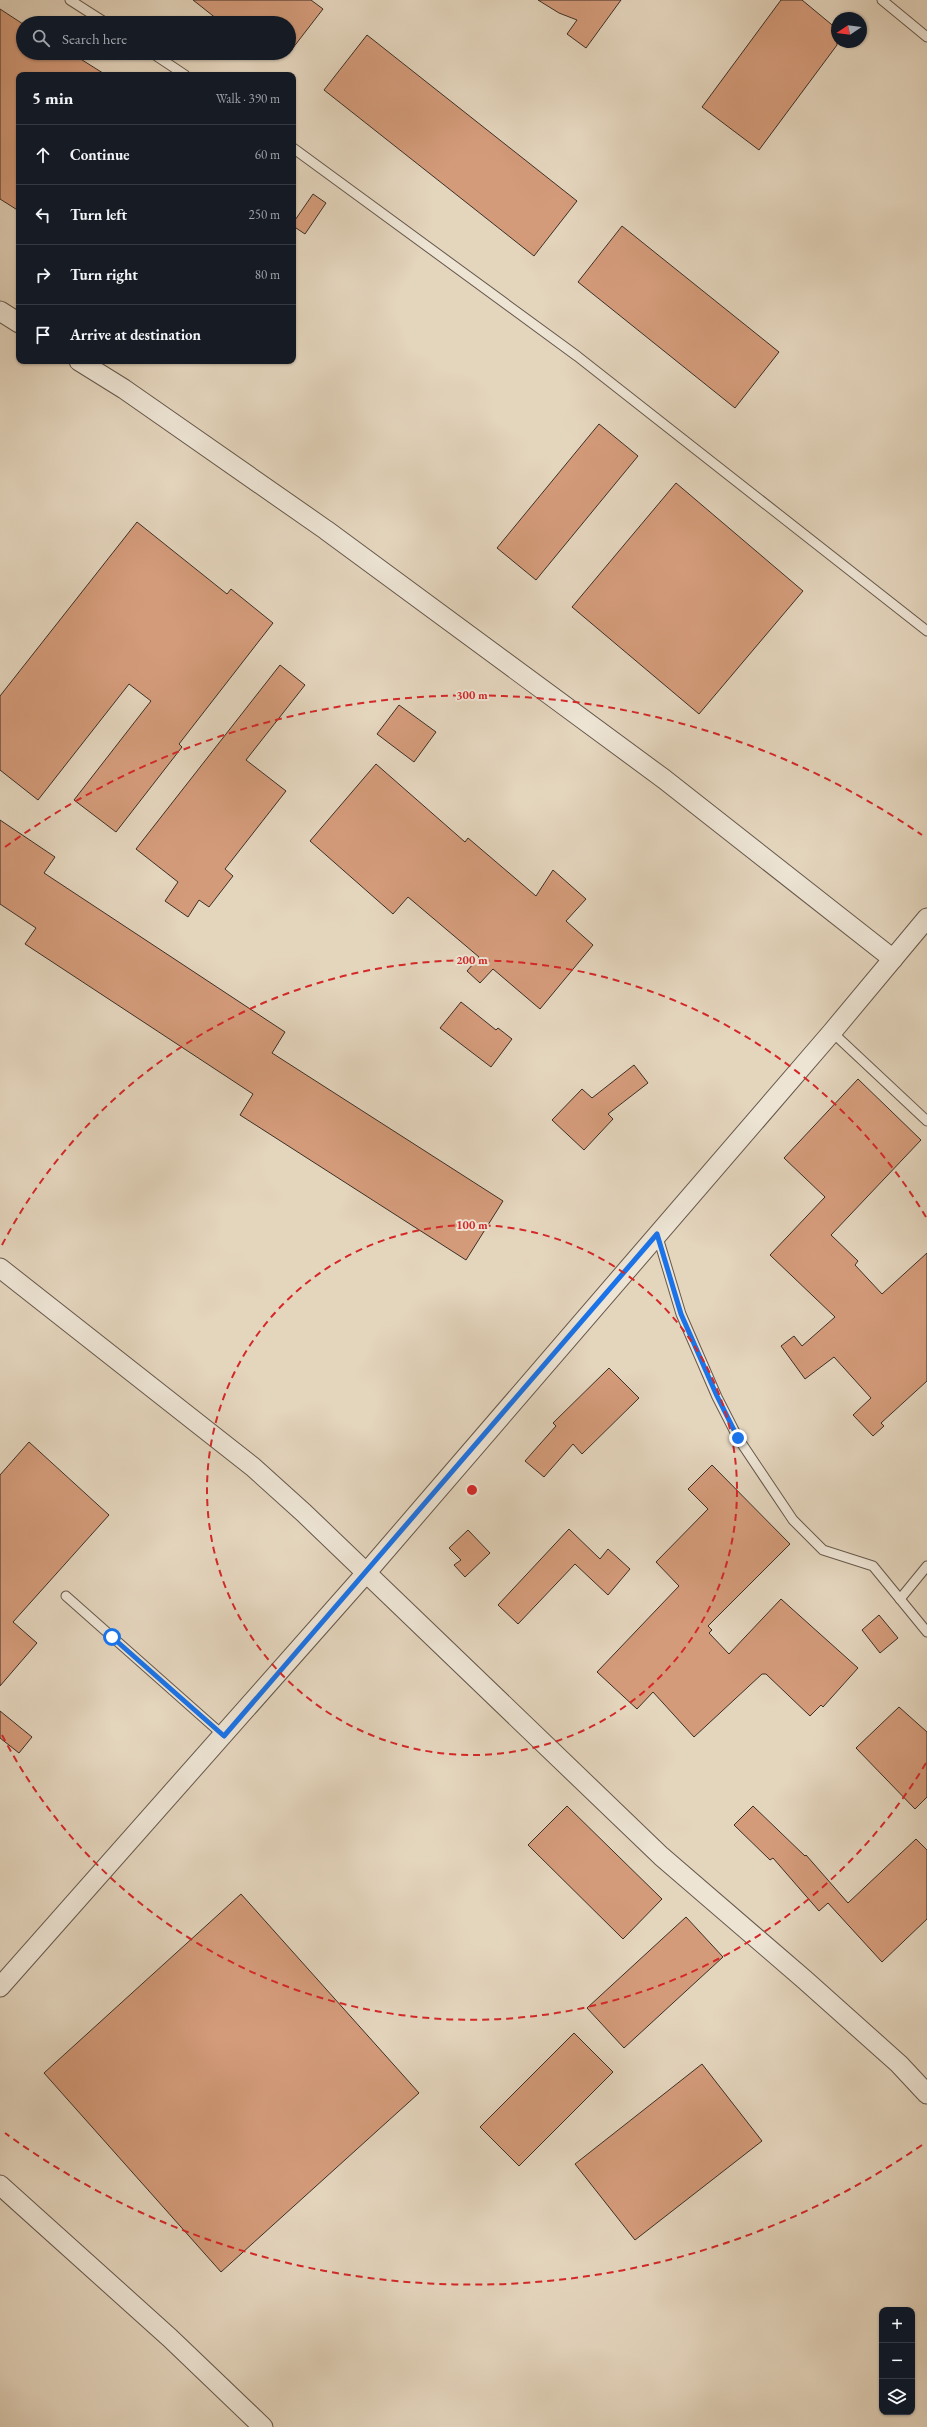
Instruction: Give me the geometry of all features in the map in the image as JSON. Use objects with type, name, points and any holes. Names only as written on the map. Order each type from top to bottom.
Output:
[{"type":"street","points":[[0,311],[16,321]]},
{"type":"street","points":[[84,364],[124,389],[326,530],[664,779],[893,959]]},
{"type":"street","points":[[0,1987],[224,1736],[367,1572],[832,1032],[927,918]]},
{"type":"street","points":[[0,1268],[253,1467],[367,1572],[661,1856],[805,1980],[899,2064],[927,2094]]},
{"type":"street","points":[[0,2185],[170,2338],[263,2427]]},
{"type":"lane","points":[[70,0],[95,16]]},
{"type":"lane","points":[[882,0],[927,37]]},
{"type":"lane","points":[[163,60],[181,72]]},
{"type":"lane","points":[[296,150],[577,356],[927,631]]},
{"type":"lane","points":[[832,1032],[927,1121]]},
{"type":"lane","points":[[657,1234],[681,1314],[717,1396],[738,1438],[792,1520],[823,1550],[873,1566],[927,1632]]},
{"type":"lane","points":[[900,1599],[927,1566]]},
{"type":"lane","points":[[66,1596],[224,1736]]},
{"type":"building","points":[[193,0],[311,0],[323,9],[296,44],[296,16],[213,16]]},
{"type":"building","points":[[538,0],[621,0],[586,48],[567,34],[577,20],[559,13]]},
{"type":"building","points":[[781,0],[802,0],[831,24],[831,48],[835,48],[759,150],[702,107]]},
{"type":"building","points":[[0,9],[16,19],[16,60],[82,60],[101,72],[16,72],[16,209],[0,199]]},
{"type":"building","points":[[367,35],[577,201],[534,256],[324,90]]},
{"type":"building","points":[[313,194],[326,203],[305,234],[296,228],[296,219]]},
{"type":"building","points":[[622,226],[779,352],[735,408],[578,282]]},
{"type":"building","points":[[599,424],[638,456],[536,580],[497,548]]},
{"type":"building","points":[[676,483],[803,591],[699,714],[572,607]]},
{"type":"building","points":[[137,522],[227,594],[231,589],[273,623],[179,744],[182,747],[116,832],[74,800],[151,701],[129,684],[38,800],[0,770],[0,696]]},
{"type":"building","points":[[280,665],[305,685],[246,760],[286,791],[225,869],[233,876],[209,907],[199,900],[188,917],[165,901],[178,882],[136,849]]},
{"type":"building","points":[[399,705],[436,732],[414,762],[377,734]]},
{"type":"building","points":[[376,764],[465,842],[468,838],[536,896],[553,870],[586,899],[566,921],[593,945],[540,1009],[493,969],[480,983],[467,971],[479,957],[408,897],[393,914],[310,841]]},
{"type":"building","points":[[0,820],[55,857],[44,873],[285,1032],[272,1053],[503,1201],[466,1260],[240,1115],[253,1094],[25,944],[36,928],[0,904]]},
{"type":"building","points":[[461,1002],[496,1030],[498,1028],[512,1039],[491,1067],[440,1028]]},
{"type":"building","points":[[634,1065],[648,1083],[608,1114],[613,1119],[584,1150],[552,1120],[582,1089],[592,1098]]},
{"type":"building","points":[[858,1079],[921,1140],[831,1235],[858,1261],[855,1265],[882,1294],[927,1253],[927,1381],[881,1423],[884,1426],[873,1436],[853,1415],[871,1398],[834,1357],[805,1379],[781,1346],[794,1336],[802,1346],[835,1317],[770,1255],[825,1197],[784,1158]]},
{"type":"building","points":[[609,1368],[639,1398],[582,1454],[573,1444],[544,1477],[525,1461],[556,1426],[553,1423]]},
{"type":"building","points":[[29,1442],[109,1515],[13,1622],[37,1643],[0,1686],[0,1475]]},
{"type":"building","points":[[712,1465],[790,1544],[708,1626],[712,1630],[709,1633],[729,1654],[781,1599],[858,1668],[823,1707],[821,1705],[810,1716],[766,1674],[762,1674],[694,1737],[653,1692],[637,1709],[597,1672],[679,1586],[656,1562],[708,1509],[688,1489]]},
{"type":"building","points":[[569,1529],[600,1559],[608,1549],[630,1569],[608,1595],[575,1564],[518,1624],[498,1605]]},
{"type":"building","points":[[468,1530],[490,1553],[465,1577],[454,1565],[461,1560],[449,1548]]},
{"type":"building","points":[[879,1615],[898,1638],[880,1653],[862,1630]]},
{"type":"building","points":[[899,1707],[927,1732],[927,1797],[915,1809],[856,1748]]},
{"type":"building","points":[[0,1711],[32,1737],[19,1753],[0,1738]]},
{"type":"building","points":[[567,1806],[662,1899],[623,1939],[528,1845]]},
{"type":"building","points":[[753,1806],[805,1856],[806,1855],[848,1903],[916,1839],[927,1850],[927,1919],[882,1962],[828,1903],[819,1911],[773,1858],[770,1860],[734,1825]]},
{"type":"building","points":[[241,1894],[419,2093],[221,2272],[44,2073]]},
{"type":"building","points":[[686,1917],[723,1957],[624,2048],[587,2008]]},
{"type":"building","points":[[574,2033],[613,2072],[519,2166],[480,2127]]},
{"type":"building","points":[[702,2064],[762,2141],[635,2240],[575,2164]]},
{"type":"route","points":[[112,1637],[224,1736],[657,1234],[681,1314],[717,1396],[738,1438]]}]
